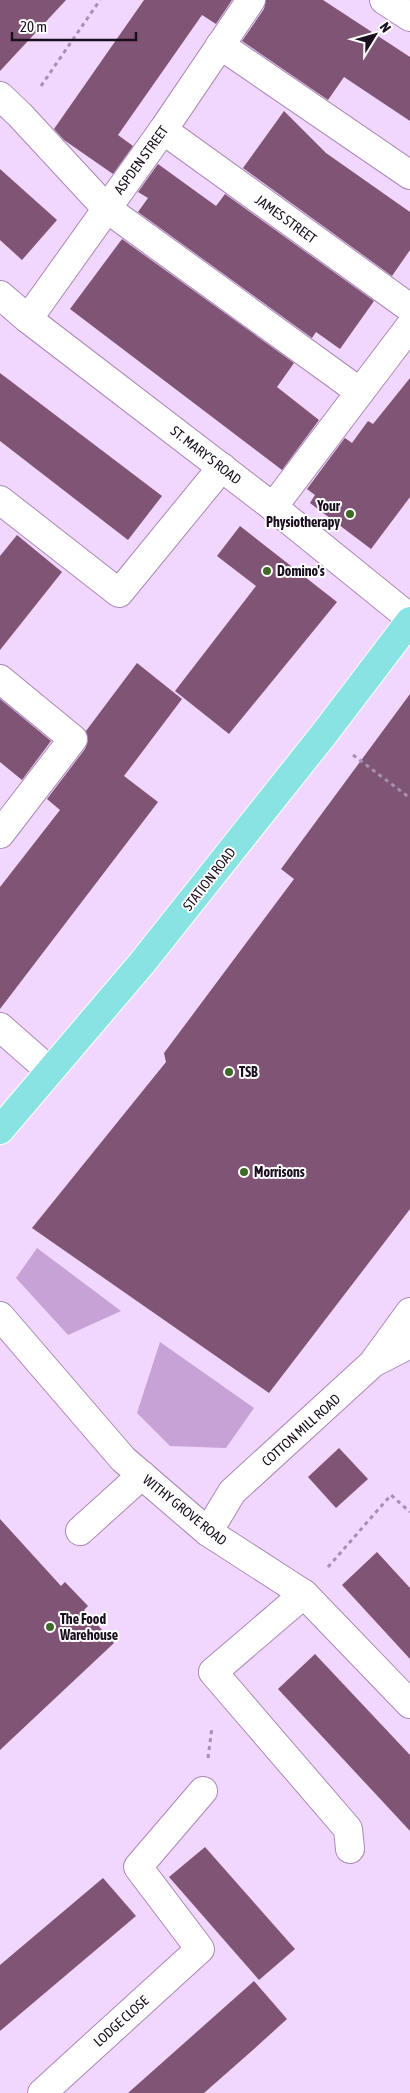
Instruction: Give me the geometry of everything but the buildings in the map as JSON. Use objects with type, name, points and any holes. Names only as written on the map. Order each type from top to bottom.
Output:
[{"type":"main road","name":"STATION ROAD","points":[[0,1130],[142,963],[324,734],[410,620]]},
{"type":"street","name":"ASPDEN STREET","points":[[28,319],[163,130],[251,0]]},
{"type":"street","points":[[384,0],[410,17]]},
{"type":"street","points":[[220,45],[410,175]]},
{"type":"street","points":[[0,96],[106,208],[360,392]]},
{"type":"street","name":"JAMES STREET","points":[[163,130],[410,308]]},
{"type":"street","name":"ST. MARY'S ROAD","points":[[0,295],[28,319],[274,507],[410,620]]},
{"type":"street","points":[[274,507],[410,326]]},
{"type":"street","points":[[0,500],[119,593],[222,467]]},
{"type":"street","points":[[0,678],[73,739],[0,834]]},
{"type":"street","points":[[0,1027],[50,1071]]},
{"type":"street","points":[[373,1363],[410,1312]]},
{"type":"street","name":"WITHY GROVE ROAD","points":[[0,1316],[124,1459],[208,1532],[304,1594],[410,1704]]},
{"type":"street","name":"COTTON MILL ROAD","points":[[208,1532],[232,1492],[373,1363],[406,1346]]},
{"type":"street","points":[[80,1531],[142,1475]]},
{"type":"street","points":[[304,1594],[213,1672],[348,1829],[350,1849]]},
{"type":"street","name":"LODGE CLOSE","points":[[42,2093],[200,1949],[138,1867],[203,1791]]},
{"type":"path","points":[[20,115],[100,0]]},
{"type":"path","points":[[324,734],[410,798]]},
{"type":"path","points":[[304,1594],[391,1495],[410,1512]]},
{"type":"path","points":[[203,1791],[212,1726]]},
{"type":"shaded area","points":[[37,1248],[121,1311],[68,1335],[16,1278]]},
{"type":"shaded area","points":[[160,1342],[254,1408],[226,1448],[170,1446],[137,1413]]},
{"type":"place","name":"Your Physiotherapy","points":[[350,514]]},
{"type":"place","name":"Domino's","points":[[267,571]]},
{"type":"place","name":"TSB","points":[[229,1072]]},
{"type":"place","name":"Morrisons","points":[[244,1172]]},
{"type":"place","name":"The Food Warehouse","points":[[50,1627]]}]
